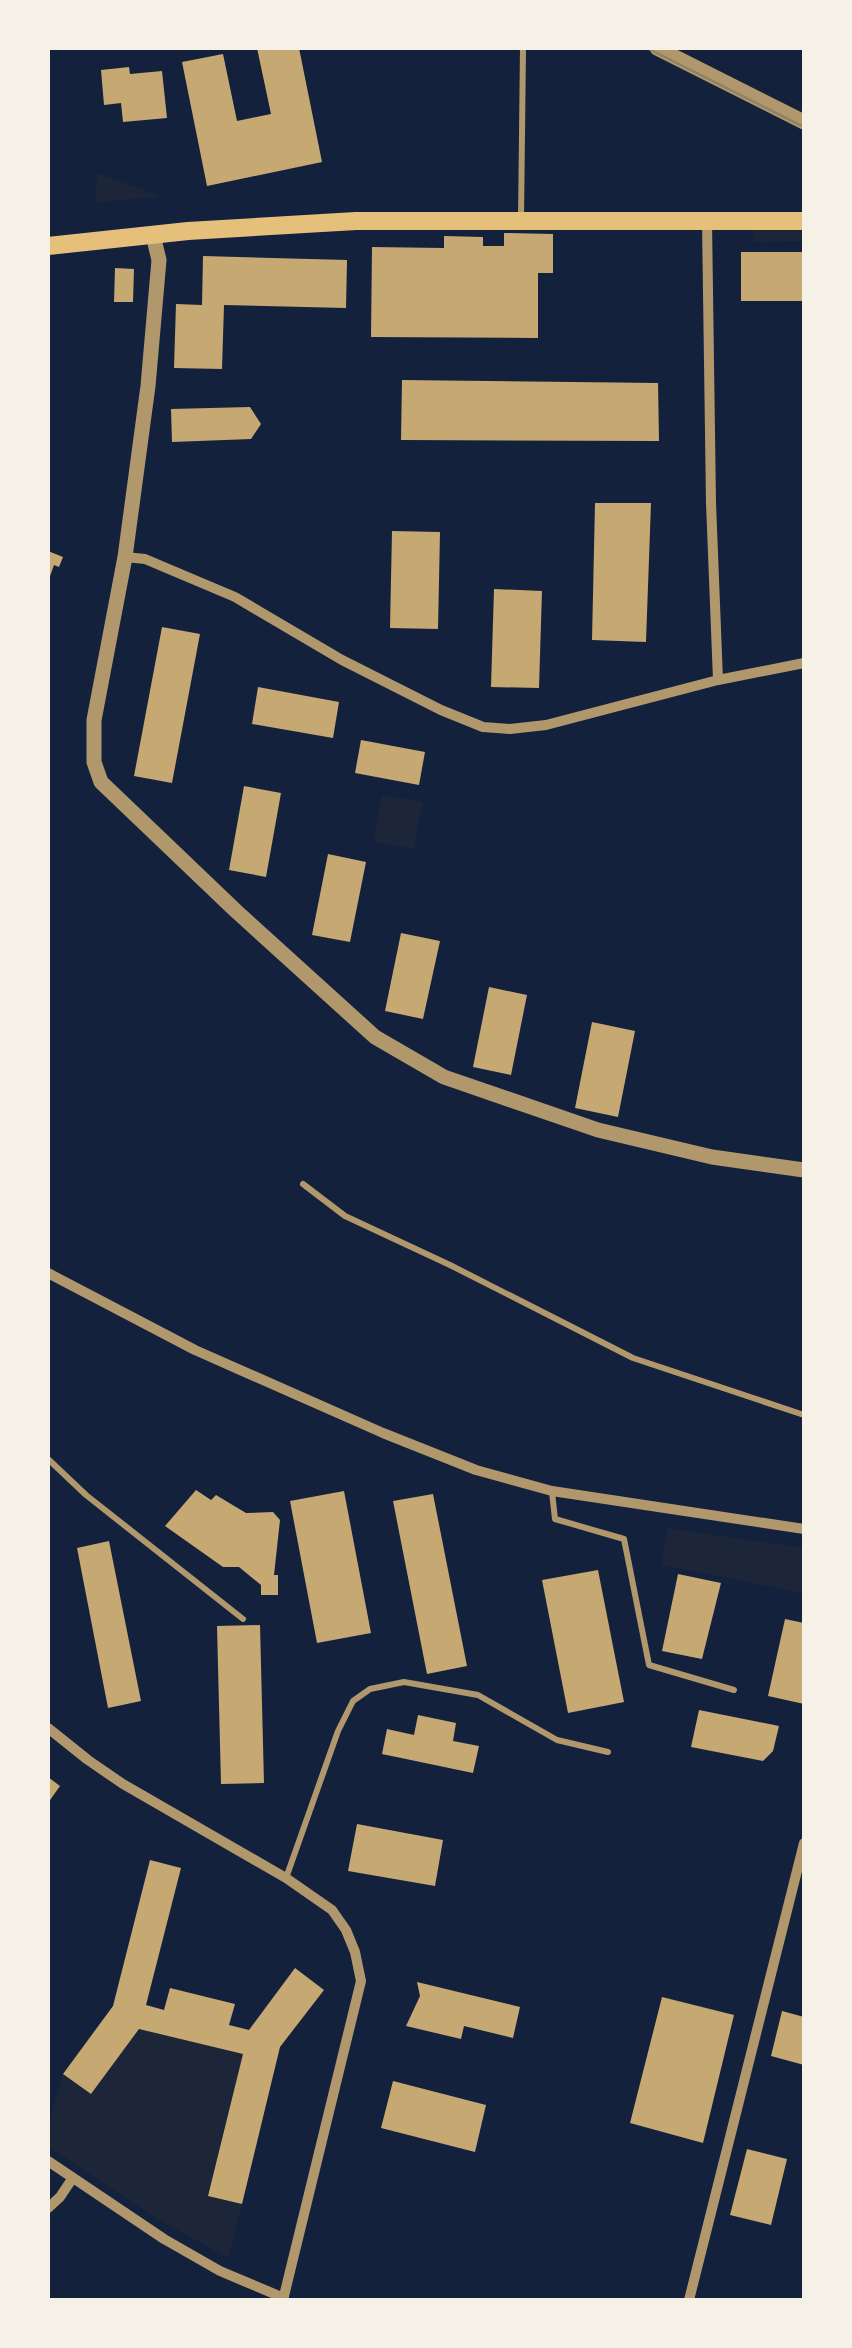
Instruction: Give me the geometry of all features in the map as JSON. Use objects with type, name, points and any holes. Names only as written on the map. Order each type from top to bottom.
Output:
[{"type":"main road","points":[[48,246],[154,234],[356,220],[804,221]]},
{"type":"street","points":[[656,48],[804,122]]},
{"type":"street","points":[[707,221],[718,680]]},
{"type":"street","points":[[154,234],[159,260],[146,404],[125,557],[94,720],[94,762],[102,782],[236,912],[374,1037],[444,1077],[598,1130],[712,1157],[804,1170]]},
{"type":"street","points":[[125,557],[146,559],[235,598],[342,660],[483,727],[510,730],[546,725],[718,680],[804,663]]},
{"type":"street","points":[[48,1273],[196,1350],[383,1434],[476,1470],[552,1491],[804,1529]]},
{"type":"street","points":[[48,1728],[123,1784],[286,1878],[332,1910],[356,1952],[360,1982],[284,2299],[164,2239],[48,2161]]},
{"type":"street","points":[[689,2300],[804,1843]]},
{"type":"street","points":[[48,2208],[72,2179]]},
{"type":"lane","points":[[521,220],[523,48]]},
{"type":"lane","points":[[304,1184],[346,1216],[633,1358],[804,1416]]},
{"type":"lane","points":[[48,1459],[86,1495],[243,1619]]},
{"type":"lane","points":[[552,1491],[555,1519],[624,1540],[648,1665],[734,1690]]},
{"type":"lane","points":[[286,1878],[338,1731],[353,1702],[370,1689],[404,1682],[478,1696],[556,1740],[608,1752]]},
{"type":"shaded area","points":[[97,173],[160,196],[95,203]]},
{"type":"shaded area","points":[[804,229],[804,241],[754,242],[754,230]]},
{"type":"shaded area","points":[[382,795],[422,802],[414,849],[374,842]]},
{"type":"shaded area","points":[[667,1528],[804,1548],[804,1593],[662,1565]]},
{"type":"shaded area","points":[[139,2029],[243,2054],[208,2195],[242,2204],[228,2258],[159,2220],[48,2146],[48,2125],[63,2074],[92,2094]]},
{"type":"building","points":[[257,48],[299,48],[322,162],[207,186],[182,62],[223,54],[237,121],[271,114]]},
{"type":"building","points":[[129,67],[130,74],[162,71],[167,118],[123,122],[121,103],[104,105],[101,70]]},
{"type":"building","points":[[504,233],[553,234],[553,273],[538,273],[538,338],[371,337],[372,247],[444,248],[444,236],[483,237],[483,246],[504,246]]},
{"type":"building","points":[[741,252],[804,252],[804,301],[741,301]]},
{"type":"building","points":[[203,256],[347,260],[346,308],[224,305],[222,369],[174,368],[176,304],[202,305]]},
{"type":"building","points":[[115,268],[134,269],[133,302],[114,302]]},
{"type":"building","points":[[402,380],[658,383],[659,441],[401,440]]},
{"type":"building","points":[[250,407],[261,424],[251,439],[172,442],[171,409]]},
{"type":"building","points":[[595,503],[651,503],[646,642],[592,640]]},
{"type":"building","points":[[392,531],[440,532],[438,629],[390,628]]},
{"type":"building","points":[[48,551],[63,557],[59,567],[54,565],[48,582]]},
{"type":"building","points":[[494,589],[542,591],[539,688],[491,687]]},
{"type":"building","points":[[162,627],[200,634],[172,783],[134,776]]},
{"type":"building","points":[[258,687],[339,702],[333,738],[252,724]]},
{"type":"building","points":[[361,740],[425,752],[419,785],[355,773]]},
{"type":"building","points":[[244,786],[281,793],[266,877],[229,870]]},
{"type":"building","points":[[328,854],[366,862],[350,942],[312,935]]},
{"type":"building","points":[[401,933],[440,941],[423,1019],[385,1011]]},
{"type":"building","points":[[489,987],[527,995],[511,1075],[473,1067]]},
{"type":"building","points":[[592,1022],[635,1031],[618,1117],[575,1108]]},
{"type":"building","points":[[196,1490],[211,1500],[216,1495],[246,1513],[273,1512],[280,1520],[274,1575],[278,1575],[278,1595],[261,1595],[261,1585],[239,1567],[223,1567],[165,1526]]},
{"type":"building","points":[[344,1491],[371,1633],[317,1643],[290,1501]]},
{"type":"building","points":[[433,1494],[467,1666],[427,1674],[393,1501]]},
{"type":"building","points":[[109,1541],[141,1701],[108,1708],[77,1548]]},
{"type":"building","points":[[598,1570],[624,1702],[568,1713],[542,1580]]},
{"type":"building","points":[[678,1574],[721,1583],[702,1659],[662,1651]]},
{"type":"building","points":[[785,1619],[804,1623],[804,1704],[768,1696]]},
{"type":"building","points":[[260,1625],[264,1783],[221,1784],[217,1626]]},
{"type":"building","points":[[699,1710],[779,1726],[773,1751],[763,1761],[691,1747]]},
{"type":"building","points":[[418,1715],[456,1723],[453,1741],[479,1746],[473,1773],[382,1754],[387,1729],[414,1735]]},
{"type":"building","points":[[48,1777],[60,1786],[48,1803]]},
{"type":"building","points":[[357,1824],[443,1840],[435,1886],[348,1871]]},
{"type":"building","points":[[150,1860],[181,1868],[146,2005],[164,2010],[170,1988],[235,2004],[229,2025],[249,2030],[295,1968],[324,1990],[280,2047],[242,2204],[208,2196],[243,2054],[139,2029],[91,2094],[63,2074],[113,2006]]},
{"type":"building","points":[[417,1982],[520,2007],[513,2038],[464,2026],[461,2039],[406,2026],[420,1996]]},
{"type":"building","points":[[662,1997],[734,2015],[703,2143],[630,2123]]},
{"type":"building","points":[[782,2011],[804,2017],[804,2065],[771,2056]]},
{"type":"building","points":[[393,2081],[486,2105],[475,2152],[381,2128]]},
{"type":"building","points":[[747,2149],[787,2159],[771,2225],[730,2215]]},
{"type":"tram line","points":[[647,48],[804,127]]}]
